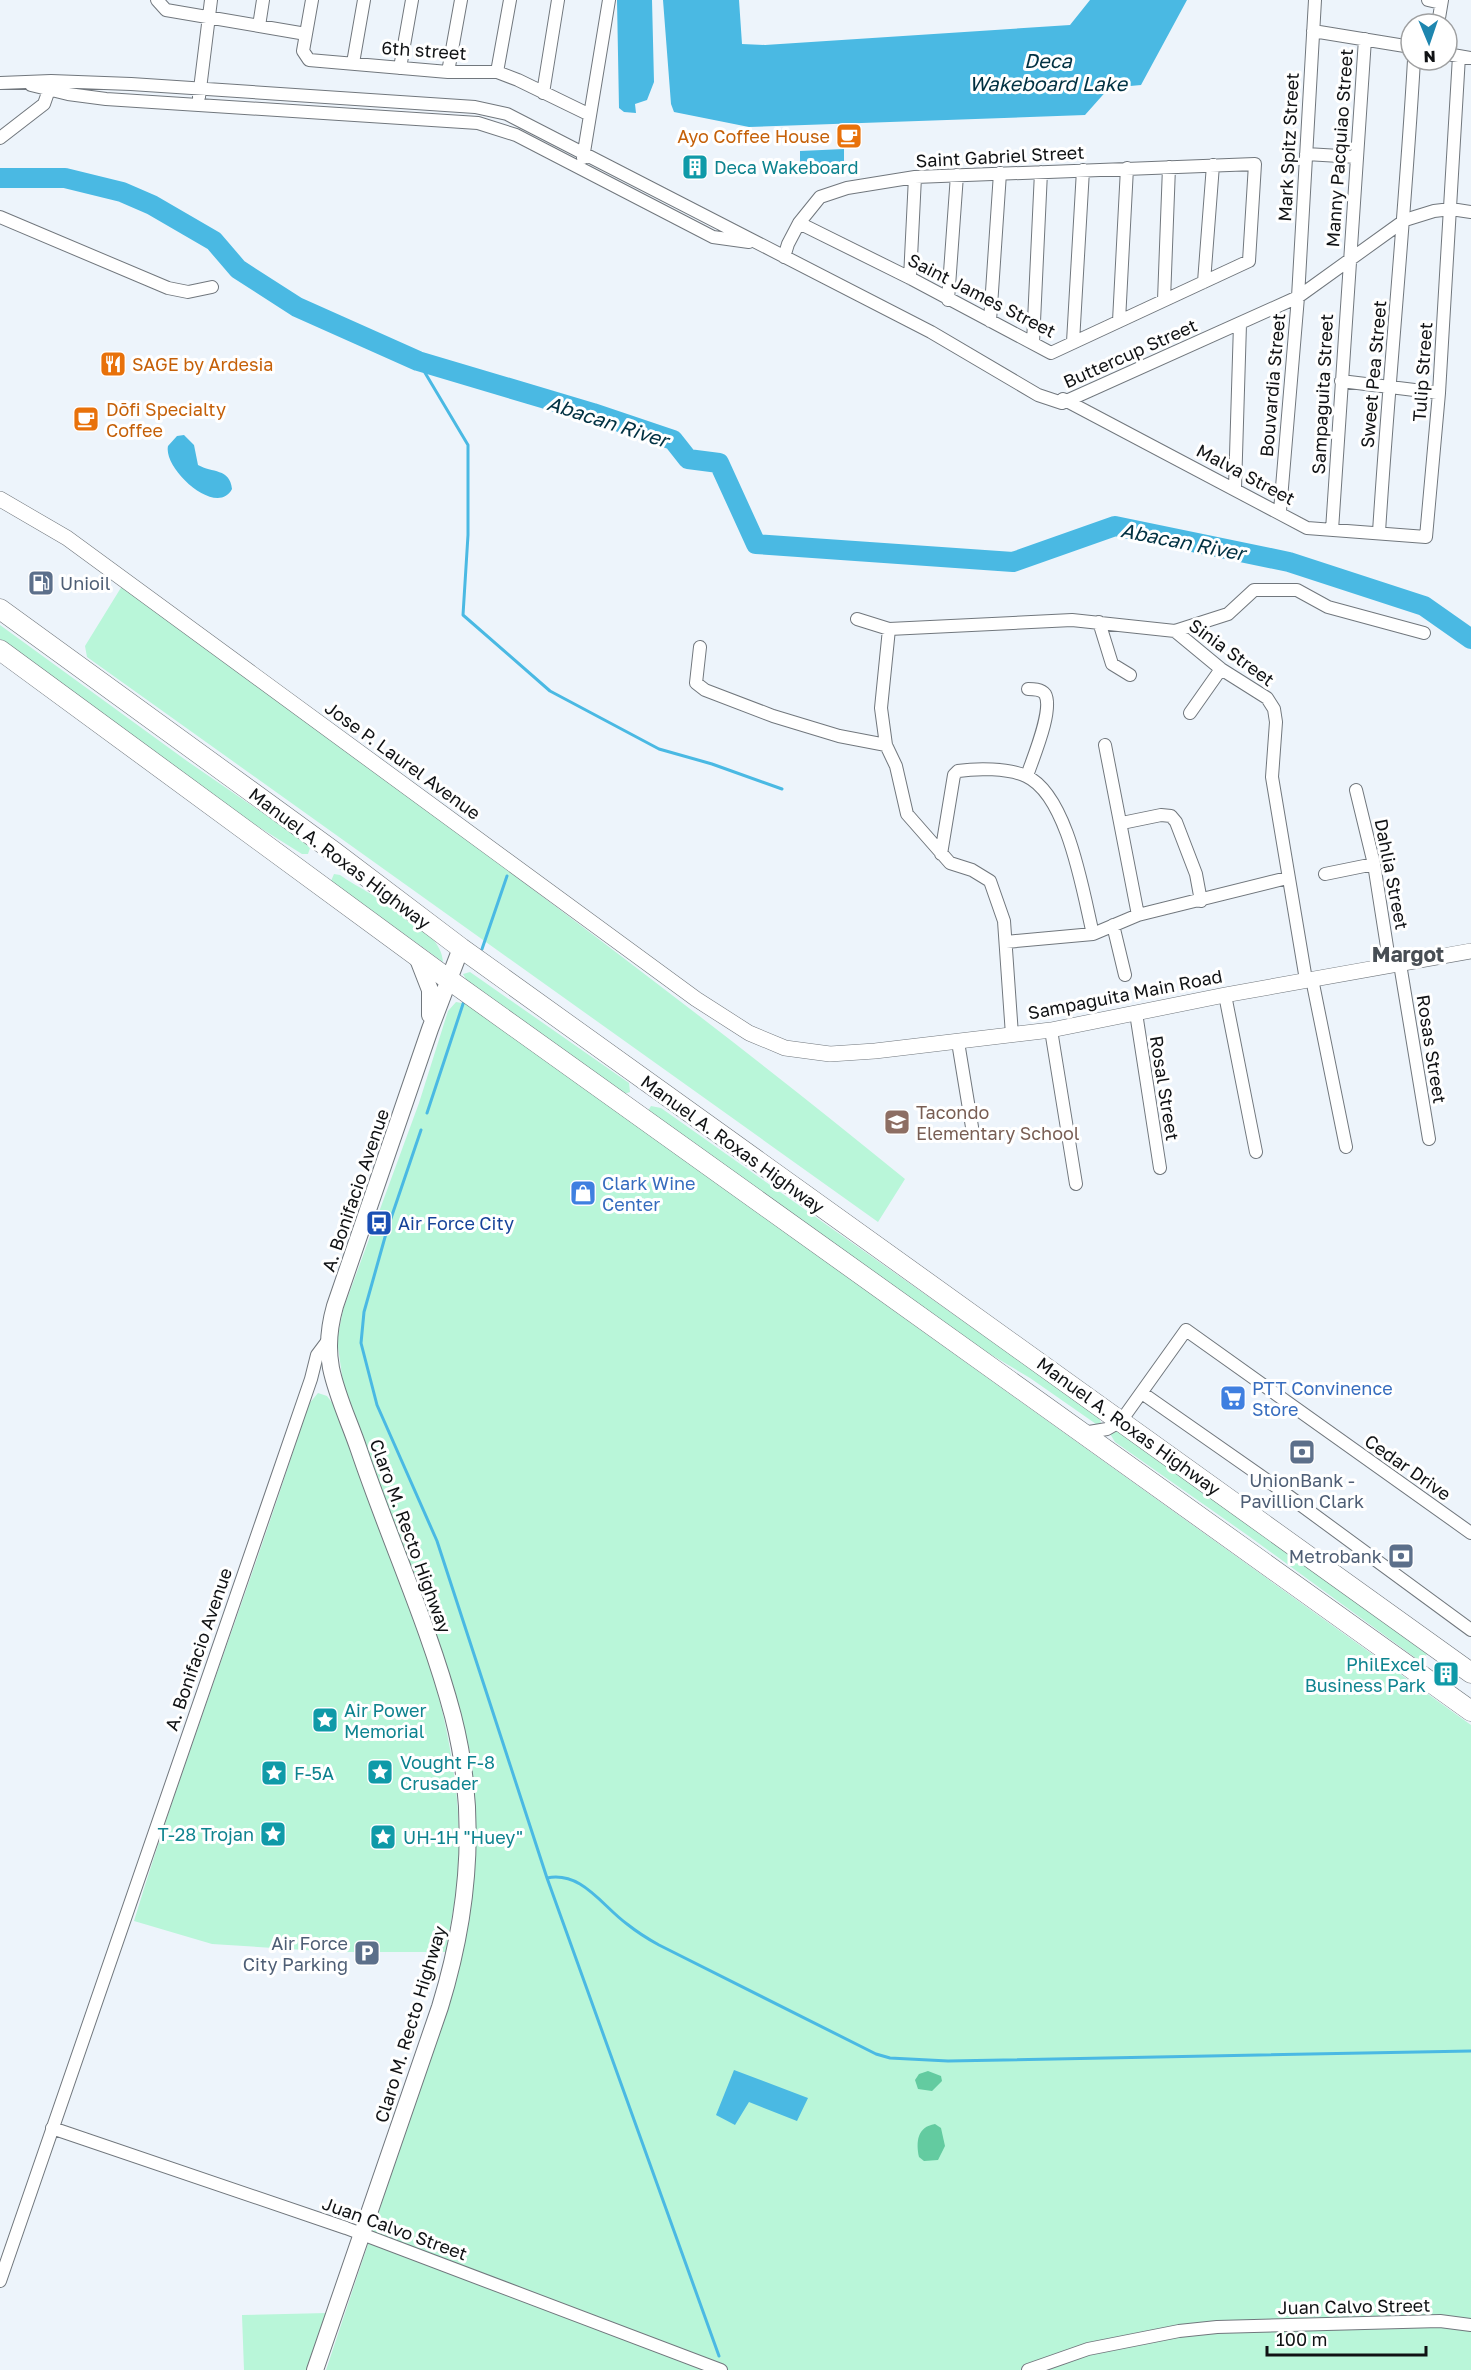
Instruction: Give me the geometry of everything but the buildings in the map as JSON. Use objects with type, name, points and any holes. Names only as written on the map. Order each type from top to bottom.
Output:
[{"type":"main road","name":"Manuel A. Roxas Highway","points":[[0,609],[333,851],[460,948],[1471,1673]]},
{"type":"main road","name":"Manuel A. Roxas Highway","points":[[0,650],[448,979],[1471,1712]]},
{"type":"main road","points":[[313,880],[333,851]]},
{"type":"main road","name":"A. Bonifacio Avenue","points":[[329,1339],[335,1306],[460,948]]},
{"type":"main road","name":"A. Bonifacio Avenue","points":[[415,953],[430,990],[430,1029]]},
{"type":"main road","points":[[636,1113],[653,1087]]},
{"type":"main road","name":"Claro M. Recto Highway","points":[[315,2370],[363,2235],[456,1954],[466,1884],[467,1813],[459,1743],[446,1693],[342,1406],[331,1367],[329,1339]]},
{"type":"street","points":[[157,0],[162,9],[177,6],[208,18],[306,34]]},
{"type":"street","points":[[199,103],[211,0]]},
{"type":"street","points":[[259,26],[262,0]]},
{"type":"street","name":"6th street","points":[[312,0],[303,51],[309,60],[448,72],[497,72],[590,115]]},
{"type":"street","points":[[353,63],[364,0]]},
{"type":"street","points":[[400,68],[412,0]]},
{"type":"street","points":[[448,72],[461,0]]},
{"type":"street","points":[[497,72],[510,0]]},
{"type":"street","points":[[543,93],[558,0]]},
{"type":"street","points":[[582,168],[609,0]]},
{"type":"street","name":"Mark Spitz Street","points":[[1300,292],[1315,0]]},
{"type":"street","points":[[1428,0],[1441,1]]},
{"type":"street","points":[[1313,31],[1399,45]]},
{"type":"street","name":"Manny Pacquiao Street","points":[[1348,260],[1365,39]]},
{"type":"street","name":"Sweet Pea Street","points":[[1379,532],[1388,387],[1405,220],[1413,72]]},
{"type":"street","name":"Tulip Street","points":[[1426,537],[1439,393],[1458,72]]},
{"type":"street","points":[[0,83],[23,82],[51,86],[106,99],[199,103],[478,123],[516,135],[713,237],[753,242]]},
{"type":"street","points":[[0,138],[44,104],[51,86]]},
{"type":"street","name":"Malva Street","points":[[51,86],[199,89],[491,109],[522,121],[584,152],[753,242],[1280,511],[1307,528],[1426,537]]},
{"type":"street","points":[[1306,154],[1357,157]]},
{"type":"street","name":"Saint Gabriel Street","points":[[784,257],[799,223],[820,197],[847,188],[915,177],[1255,164],[1249,261]]},
{"type":"street","points":[[1204,282],[1213,165]]},
{"type":"street","points":[[1164,300],[1169,167]]},
{"type":"street","points":[[1119,321],[1127,168]]},
{"type":"street","points":[[1073,342],[1083,170]]},
{"type":"street","points":[[1033,343],[1041,172]]},
{"type":"street","points":[[990,321],[1000,173]]},
{"type":"street","points":[[948,300],[957,175]]},
{"type":"street","points":[[910,278],[915,177]]},
{"type":"street","name":"Buttercup Street","points":[[1061,400],[1240,324],[1300,292],[1405,220],[1451,209],[1471,212]]},
{"type":"street","points":[[0,218],[168,288],[188,292],[212,287]]},
{"type":"street","name":"Saint James Street","points":[[799,223],[1051,352],[1249,261]]},
{"type":"street","name":"Sampaguita Street","points":[[1332,530],[1348,260]]},
{"type":"street","name":"Buttercup Street","points":[[1061,400],[1300,292]]},
{"type":"street","name":"Bouvardia Street","points":[[1280,511],[1300,292]]},
{"type":"street","points":[[1235,488],[1240,324]]},
{"type":"street","points":[[1341,381],[1439,393]]},
{"type":"street","name":"Jose P. Laurel Avenue","points":[[0,499],[68,538],[696,999],[749,1033],[785,1048]]},
{"type":"street","points":[[1175,631],[1228,614],[1254,590],[1297,590],[1328,607],[1424,633]]},
{"type":"street","name":"Sinia Street","points":[[857,620],[889,628],[1060,621],[1099,622],[1175,631],[1221,669],[1267,698],[1274,709],[1276,722],[1272,777],[1287,878],[1346,1147]]},
{"type":"street","points":[[1099,622],[1112,664],[1130,675]]},
{"type":"street","points":[[889,628],[881,708],[886,745],[896,766],[907,814],[950,863],[972,870],[990,880],[1004,921],[1012,1035]]},
{"type":"street","points":[[700,647],[696,683],[705,690],[773,716],[839,736],[886,745]]},
{"type":"street","points":[[1190,713],[1221,669]]},
{"type":"street","points":[[1027,776],[1042,733],[1047,703],[1045,695],[1039,690],[1028,688]]},
{"type":"street","points":[[1105,745],[1122,823],[1138,915]]},
{"type":"street","points":[[941,854],[954,776],[958,771],[995,771],[1027,776],[1036,783],[1058,810],[1068,836],[1093,934]]},
{"type":"street","name":"Dahlia Street","points":[[1356,790],[1395,965]]},
{"type":"street","points":[[1122,823],[1161,815],[1171,816],[1176,822],[1196,874],[1201,901]]},
{"type":"street","points":[[1325,874],[1374,864]]},
{"type":"street","points":[[1006,942],[1093,934],[1138,915],[1287,878]]},
{"type":"street","points":[[1113,925],[1125,975]]},
{"type":"street","name":"Sampaguita Main Road","points":[[785,1048],[830,1054],[958,1042],[1051,1030],[1309,979],[1471,951]]},
{"type":"street","name":"Rosas Street","points":[[1395,965],[1429,1139]]},
{"type":"street","points":[[1225,995],[1256,1152]]},
{"type":"street","name":"Rosal Street","points":[[1136,1013],[1160,1168]]},
{"type":"street","points":[[1051,1030],[1076,1184]]},
{"type":"street","points":[[958,1042],[972,1127]]},
{"type":"street","name":"Cedar Drive","points":[[1142,1393],[1185,1330],[1469,1527]]},
{"type":"street","name":"A. Bonifacio Avenue","points":[[0,2281],[311,1379],[317,1355],[329,1339]]},
{"type":"street","points":[[1083,1433],[1107,1428],[1121,1421],[1142,1393],[1275,1486],[1471,1630]]},
{"type":"street","name":"Juan Calvo Street","points":[[52,2128],[363,2235],[721,2370]]},
{"type":"street","name":"Juan Calvo Street","points":[[1028,2370],[1088,2349],[1179,2331],[1216,2327],[1440,2321],[1471,2325]]},
{"type":"green space","points":[[122,586],[419,804],[713,1026],[905,1179],[878,1222],[87,657],[85,646]]},
{"type":"green space","points":[[0,625],[187,761],[302,840],[310,848],[308,854],[302,854],[241,816],[0,639]]},
{"type":"green space","points":[[334,874],[340,875],[417,924],[431,936],[440,949],[443,962],[331,881]]},
{"type":"green space","points":[[470,972],[629,1083],[630,1092],[624,1094],[467,981],[463,974]]},
{"type":"green space","points":[[456,1002],[467,1004],[1471,1725],[1471,2370],[326,2370],[449,2001],[461,1961],[472,1892],[471,1793],[343,1382],[337,1340],[343,1310],[419,1103],[448,1011]]},
{"type":"green space","points":[[651,1106],[661,1108],[1099,1417],[1101,1423],[1096,1424],[1030,1378],[973,1344],[648,1111]]},
{"type":"green space","points":[[318,1393],[327,1396],[333,1404],[399,1570],[436,1686],[449,1744],[457,1803],[459,1862],[456,1896],[446,1952],[336,1952],[212,1944],[134,1921],[154,1856],[308,1405]]},
{"type":"green space","points":[[1117,1430],[1427,1654],[1421,1662],[1115,1442],[1109,1432]]},
{"type":"green space","points":[[928,2071],[941,2076],[942,2081],[932,2091],[918,2089],[915,2080],[919,2074]]},
{"type":"green space","points":[[935,2124],[941,2128],[945,2146],[938,2160],[924,2161],[919,2157],[919,2136],[924,2128]]},
{"type":"green space","points":[[327,2313],[308,2370],[244,2370],[242,2315]]},
{"type":"water","points":[[617,0],[652,0],[654,82],[647,100],[635,104],[636,113],[624,112],[619,108]]},
{"type":"water","name":"Deca Wakeboard Lake","points":[[663,0],[739,0],[742,44],[765,45],[1070,25],[1090,0],[1187,0],[1141,85],[1109,88],[1085,115],[749,127],[674,112],[671,104]]},
{"type":"water","points":[[844,149],[844,164],[800,166],[800,151]]},
{"type":"water","points":[[184,435],[194,445],[198,465],[224,474],[231,482],[232,489],[225,496],[215,498],[192,487],[174,466],[169,456],[168,446],[177,436]]},
{"type":"water","points":[[734,2070],[808,2098],[797,2121],[749,2102],[735,2125],[716,2115]]},
{"type":"waterway","name":"Abacan River","points":[[0,178],[65,178],[122,192],[152,205],[214,241],[238,269],[297,307],[418,361],[593,413],[673,440],[688,459],[719,463],[756,544],[1013,562],[1115,526],[1289,562],[1424,606],[1471,639]]},
{"type":"waterway","points":[[418,361],[468,445],[468,535],[463,615],[550,691],[659,749],[712,764],[782,789]]},
{"type":"waterway","points":[[482,949],[507,876]]},
{"type":"waterway","points":[[427,1113],[464,1001]]},
{"type":"waterway","points":[[421,1130],[387,1230],[364,1312],[361,1343],[377,1405],[437,1541],[547,1878],[559,1877],[581,1885],[618,1917],[655,1943],[876,2054],[890,2058],[948,2061],[1471,2051]]},
{"type":"waterway","points":[[547,1878],[719,2356]]},
{"type":"place","name":"Ayo Coffee House","points":[[849,136]]},
{"type":"place","name":"Deca Wakeboard","points":[[695,167]]},
{"type":"place","name":"SAGE by Ardesia","points":[[113,364]]},
{"type":"place","name":"Dōfi Specialty Coffee","points":[[86,419]]},
{"type":"place","name":"Unioil","points":[[41,583]]},
{"type":"place","name":"Tacondo Elementary School","points":[[897,1122]]},
{"type":"place","name":"Clark Wine Center","points":[[583,1193]]},
{"type":"place","name":"Air Force City","points":[[379,1223]]},
{"type":"place","name":"PTT Convinence Store","points":[[1233,1398]]},
{"type":"place","name":"UnionBank - Pavillion Clark","points":[[1302,1452]]},
{"type":"place","name":"Metrobank","points":[[1401,1556]]},
{"type":"place","name":"PhilExcel Business Park","points":[[1446,1674]]},
{"type":"place","name":"Air Power Memorial","points":[[325,1720]]},
{"type":"place","name":"Vought F-8 Crusader","points":[[380,1772]]},
{"type":"place","name":"F-5A","points":[[274,1773]]},
{"type":"place","name":"T-28 Trojan","points":[[273,1834]]},
{"type":"place","name":"UH-1H \"Huey\"","points":[[383,1837]]},
{"type":"place","name":"Air Force City Parking","points":[[367,1953]]},
{"type":"district","name":"Margot","points":[[1408,954]]}]
